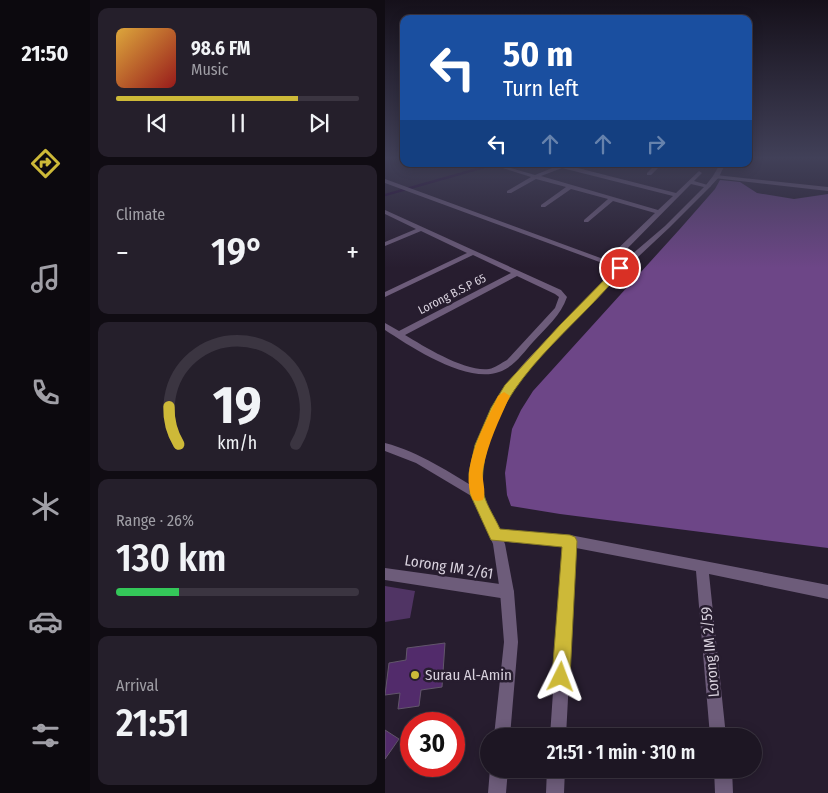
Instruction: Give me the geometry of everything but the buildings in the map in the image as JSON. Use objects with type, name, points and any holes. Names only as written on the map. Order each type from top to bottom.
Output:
[{"type":"street","points":[[421,194],[601,262],[609,261],[677,195]]},
{"type":"street","points":[[543,206],[560,194]]},
{"type":"street","points":[[595,194],[658,212]]},
{"type":"street","points":[[673,194],[677,195]]},
{"type":"street","points":[[503,728],[511,642],[507,592],[499,544],[477,494],[475,473],[481,445],[497,408],[509,388],[555,335],[620,268],[667,227],[700,194]]},
{"type":"street","points":[[586,221],[612,199]]},
{"type":"street","points":[[385,212],[558,292],[563,297],[559,309],[509,362],[496,370],[488,372],[478,372],[414,345],[385,326]]},
{"type":"street","points":[[385,244],[421,229]]},
{"type":"street","points":[[385,295],[472,253]]},
{"type":"street","name":"Lorong B.S.P 65","points":[[398,335],[517,273]]},
{"type":"street","points":[[388,447],[477,494]]},
{"type":"street","points":[[496,535],[570,541],[828,592]]},
{"type":"street","points":[[558,728],[570,541]]},
{"type":"street","name":"Lorong IM 2/59","points":[[702,567],[717,728]]},
{"type":"street","name":"Lorong IM 2/61","points":[[385,574],[507,592]]},
{"type":"street","points":[[497,793],[498,778]]},
{"type":"street","points":[[555,793],[556,778]]},
{"type":"street","points":[[723,778],[724,793]]},
{"type":"shaded area","points":[[711,194],[763,194],[794,199],[828,194],[828,548],[511,506],[507,495],[505,473],[512,429],[521,410],[533,391]]},
{"type":"shaded area","points":[[385,586],[415,591],[410,618],[385,622]]},
{"type":"slow traffic","points":[[478,496],[475,473],[481,445],[504,396]]},
{"type":"place","name":"Surau Al-Amin","points":[[415,675]]},
{"type":"route","points":[[561,677],[570,541],[496,535],[477,494],[475,473],[481,445],[497,408],[509,388],[529,363],[620,268]]}]
